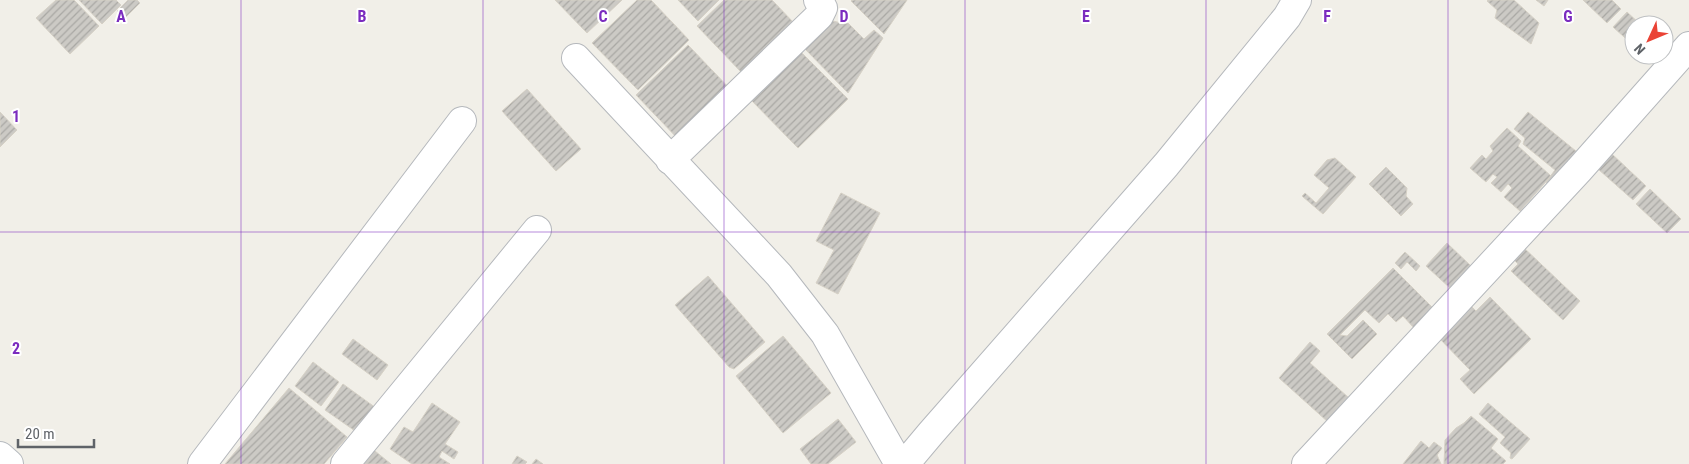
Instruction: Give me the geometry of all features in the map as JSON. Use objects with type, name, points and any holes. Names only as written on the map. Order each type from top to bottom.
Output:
[{"type":"street","points":[[670,160],[819,16],[823,8],[818,0]]},
{"type":"street","points":[[906,464],[937,426],[1166,165],[1287,17],[1297,0]]},
{"type":"street","points":[[1306,464],[1579,170],[1689,46]]},
{"type":"street","points":[[576,58],[779,275],[825,334],[899,464]]},
{"type":"street","points":[[202,464],[462,121]]},
{"type":"street","points":[[345,464],[537,230]]},
{"type":"street","points":[[0,456],[9,464]]},
{"type":"building","points":[[56,0],[74,0],[99,26],[70,54],[36,18]]},
{"type":"building","points":[[79,0],[116,0],[121,5],[102,24]]},
{"type":"building","points":[[128,0],[137,0],[140,3],[125,18],[117,11]]},
{"type":"building","points":[[555,0],[622,0],[587,33]]},
{"type":"building","points":[[637,0],[651,0],[689,40],[638,90],[592,43]]},
{"type":"building","points":[[678,0],[719,0],[698,21]]},
{"type":"building","points":[[724,0],[772,0],[794,23],[742,73],[697,26]]},
{"type":"building","points":[[852,0],[907,0],[884,34]]},
{"type":"building","points":[[1488,0],[1514,0],[1539,23],[1531,44],[1495,18],[1497,10]]},
{"type":"building","points":[[1536,0],[1548,0],[1544,6]]},
{"type":"building","points":[[1583,0],[1612,0],[1621,9],[1607,23]]},
{"type":"building","points":[[1624,15],[1624,37],[1613,27]]},
{"type":"building","points":[[833,21],[848,23],[864,39],[874,30],[883,38],[848,93],[804,48]]},
{"type":"building","points":[[688,45],[733,92],[681,142],[636,95]]},
{"type":"building","points":[[798,49],[848,99],[798,148],[749,98]]},
{"type":"building","points":[[527,89],[581,149],[556,171],[502,111]]},
{"type":"building","points":[[0,112],[17,130],[0,147]]},
{"type":"building","points":[[1528,112],[1582,156],[1555,189],[1546,182],[1555,170],[1523,144],[1525,138],[1514,129]]},
{"type":"building","points":[[1507,128],[1521,141],[1518,146],[1551,176],[1520,211],[1504,197],[1512,188],[1508,184],[1501,192],[1491,183],[1497,177],[1493,174],[1486,182],[1470,168],[1482,155],[1486,159],[1493,151],[1490,146]]},
{"type":"building","points":[[1612,154],[1646,186],[1633,200],[1598,169]]},
{"type":"building","points":[[1335,158],[1356,177],[1323,214],[1302,196],[1305,193],[1316,203],[1329,188],[1314,175],[1327,160]]},
{"type":"building","points":[[1386,167],[1407,188],[1406,196],[1413,204],[1401,216],[1369,184]]},
{"type":"building","points":[[1650,189],[1681,219],[1667,233],[1636,204]]},
{"type":"building","points":[[841,193],[880,213],[838,294],[816,283],[834,250],[816,241]]},
{"type":"building","points":[[1447,243],[1471,266],[1450,288],[1426,266]]},
{"type":"building","points":[[1522,246],[1580,301],[1563,320],[1511,271],[1518,264],[1511,257]]},
{"type":"building","points":[[1405,252],[1420,266],[1416,271],[1407,262],[1401,269],[1395,263]]},
{"type":"building","points":[[1393,268],[1433,308],[1414,328],[1403,316],[1396,322],[1388,314],[1379,323],[1365,310],[1340,335],[1347,336],[1363,320],[1377,334],[1352,359],[1327,334]]},
{"type":"building","points":[[708,276],[765,342],[734,369],[729,367],[675,305]]},
{"type":"building","points":[[1490,297],[1531,339],[1474,394],[1460,379],[1470,370],[1438,337],[1471,306],[1476,311]]},
{"type":"building","points":[[783,336],[831,393],[783,433],[736,376]]},
{"type":"building","points":[[353,339],[388,365],[377,380],[342,354]]},
{"type":"building","points":[[1310,342],[1320,351],[1310,363],[1349,398],[1328,422],[1279,378]]},
{"type":"building","points":[[313,362],[339,382],[321,406],[295,386]]},
{"type":"building","points":[[343,384],[376,408],[358,433],[325,410]]},
{"type":"building","points":[[289,388],[347,437],[324,464],[225,464]]},
{"type":"building","points":[[432,403],[460,422],[445,444],[458,452],[454,459],[442,451],[439,457],[450,464],[412,464],[390,449],[404,427],[413,432]]},
{"type":"building","points":[[1488,403],[1530,439],[1512,459],[1510,458],[1511,453],[1500,443],[1505,437],[1479,414]]},
{"type":"building","points":[[1471,416],[1498,439],[1491,448],[1506,461],[1503,464],[1444,464],[1445,440]]},
{"type":"building","points":[[838,419],[856,442],[828,464],[811,464],[800,449]]},
{"type":"building","points":[[1421,441],[1429,448],[1434,442],[1442,448],[1437,455],[1441,464],[1403,464]]},
{"type":"building","points":[[370,447],[391,464],[357,464]]},
{"type":"building","points":[[517,456],[527,462],[525,464],[512,464]]},
{"type":"building","points":[[536,459],[543,464],[532,464]]}]
